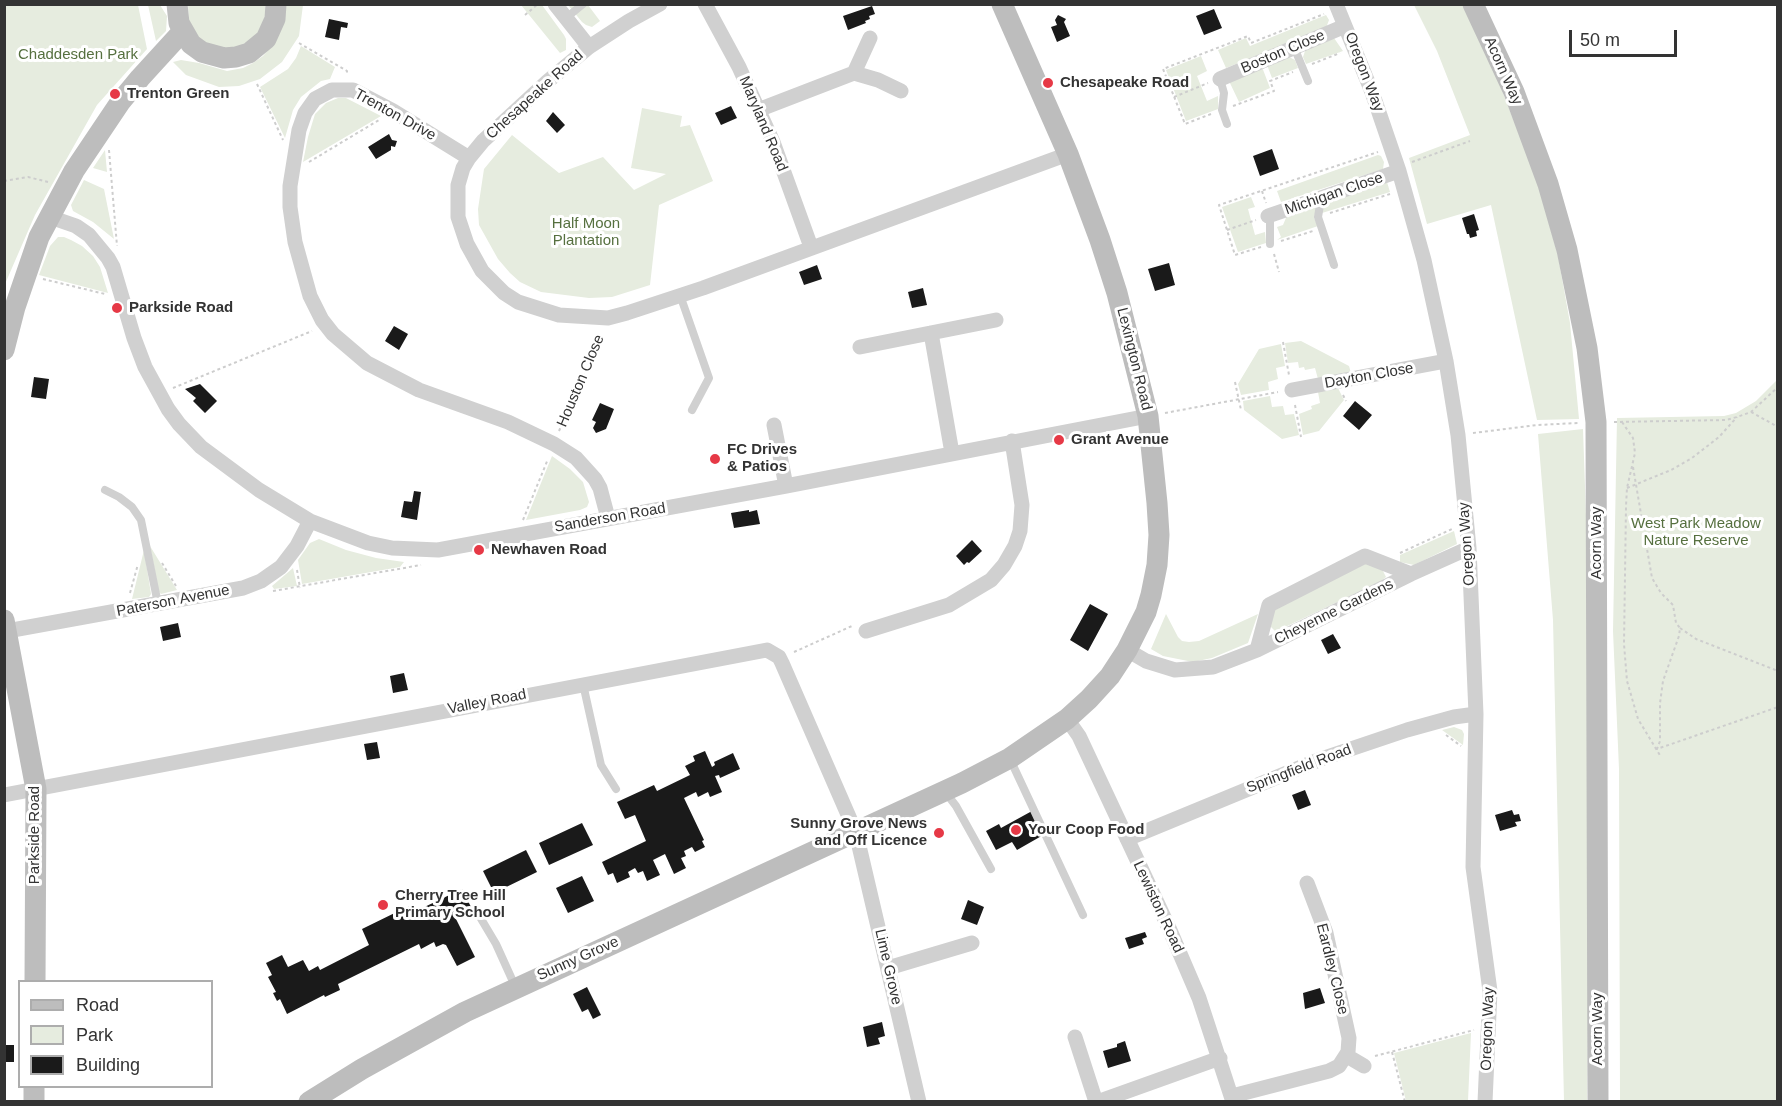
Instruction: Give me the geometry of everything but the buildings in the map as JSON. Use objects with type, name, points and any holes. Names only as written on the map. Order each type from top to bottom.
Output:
[{"type":"street","points":[[177,4],[177,15],[182,32],[191,44],[202,52],[218,57],[236,57],[249,53],[266,39],[275,19],[276,4]]},
{"type":"street","points":[[555,4],[589,47]]},
{"type":"street","name":"Chesapeake Road","points":[[660,4],[589,47],[505,118],[469,158],[459,185],[458,217],[467,244],[482,271],[504,293],[518,302],[559,315],[608,318],[680,295],[1068,154]]},
{"type":"street","name":"Maryland Road","points":[[705,4],[739,67],[773,142],[811,247]]},
{"type":"street","name":"Oregon Way","points":[[1336,4],[1372,92],[1398,169],[1424,260],[1446,361],[1458,435],[1469,548],[1476,714],[1473,867],[1489,975],[1485,1101]]},
{"type":"street","name":"Acorn Way","points":[[1473,4],[1514,92],[1535,145],[1560,223],[1587,348],[1596,422],[1598,1101]]},
{"type":"street","name":"Lexington Road","points":[[856,833],[1010,758],[1067,719],[1110,676],[1127,650],[1146,612],[1157,565],[1159,535],[1148,416],[1117,293],[1068,154],[1007,6]]},
{"type":"street","name":"Boston Close","points":[[1220,79],[1346,26]]},
{"type":"street","points":[[4,350],[15,307],[39,237],[64,188],[107,121],[140,78],[182,32]]},
{"type":"street","points":[[854,72],[870,38]]},
{"type":"street","points":[[758,110],[854,72],[901,91]]},
{"type":"street","name":"Trenton Drive","points":[[326,326],[314,305],[301,267],[295,242],[290,199],[292,167],[299,130],[308,108],[325,92],[346,89],[393,111],[469,158]]},
{"type":"street","name":"Michigan Close","points":[[1269,215],[1321,199],[1398,169]]},
{"type":"street","name":"Sanderson Road","points":[[50,217],[76,226],[89,235],[108,258],[113,267],[145,366],[179,424],[201,447],[260,490],[310,521],[368,543],[415,550],[438,550],[1148,416]]},
{"type":"street","points":[[860,347],[996,320]]},
{"type":"street","points":[[326,326],[366,363],[390,376],[447,402],[508,422],[554,444],[576,458],[592,475],[600,488],[608,518]]},
{"type":"street","points":[[931,333],[951,453]]},
{"type":"street","name":"Dayton Close","points":[[1292,390],[1446,361]]},
{"type":"street","points":[[774,425],[786,486]]},
{"type":"street","points":[[866,631],[949,605],[991,580],[1004,565],[1015,546],[1020,531],[1022,505],[1012,441]]},
{"type":"street","name":"Paterson Avenue","points":[[6,626],[126,610],[243,588],[269,576],[286,561],[310,521]]},
{"type":"street","name":"Cheyenne Gardens","points":[[1127,650],[1146,661],[1164,667],[1186,670],[1213,667],[1257,650],[1469,548]]},
{"type":"street","name":"Cheyenne Gardens","points":[[1257,650],[1269,605],[1365,556],[1411,574]]},
{"type":"street","name":"Parkside Road","points":[[6,626],[36,789],[34,980]]},
{"type":"street","name":"Valley Road","points":[[4,795],[759,650],[773,653],[782,663]]},
{"type":"street","points":[[782,663],[856,833]]},
{"type":"street","name":"Springfield Road","points":[[1127,839],[1321,759],[1429,724],[1476,714]]},
{"type":"street","name":"Lewiston Road","points":[[1067,719],[1079,736],[1199,998],[1233,1099]]},
{"type":"street","name":"Lime Grove","points":[[856,833],[919,1101]]},
{"type":"street","name":"Sunny Grove","points":[[309,1101],[421,1036],[516,987],[856,833]]},
{"type":"street","name":"Eardley Close","points":[[1307,883],[1326,933],[1355,1061]]},
{"type":"street","points":[[888,968],[972,942]]},
{"type":"street","points":[[1075,1037],[1096,1101],[1220,1058]]},
{"type":"street","points":[[1233,1099],[1329,1071],[1355,1061]]},
{"type":"lane","points":[[566,18],[583,4]]},
{"type":"lane","points":[[1294,47],[1308,81]]},
{"type":"lane","points":[[1220,79],[1224,93],[1221,110],[1227,123]]},
{"type":"lane","points":[[1321,199],[1318,217],[1334,265]]},
{"type":"lane","points":[[1269,215],[1270,244]]},
{"type":"lane","points":[[680,295],[709,378],[692,410]]},
{"type":"lane","points":[[105,490],[132,507],[141,520],[158,604]]},
{"type":"lane","points":[[583,684],[599,760],[616,789]]},
{"type":"lane","points":[[1010,758],[1083,915]]},
{"type":"lane","points":[[944,792],[956,806],[991,869]]},
{"type":"lane","points":[[477,912],[516,987]]},
{"type":"path","points":[[525,15],[538,4]]},
{"type":"path","points":[[299,43],[347,71],[346,89]]},
{"type":"path","points":[[1174,97],[1220,79]]},
{"type":"path","points":[[257,84],[292,167],[393,111]]},
{"type":"path","points":[[107,121],[118,244],[108,258]]},
{"type":"path","points":[[1398,169],[1470,141]]},
{"type":"path","points":[[4,181],[28,177],[64,188]]},
{"type":"path","points":[[1318,217],[1404,190]]},
{"type":"path","points":[[1227,230],[1269,215]]},
{"type":"path","points":[[1270,244],[1279,272]]},
{"type":"path","points":[[26,275],[122,298]]},
{"type":"path","name":"Houston Close","points":[[517,536],[608,318]]},
{"type":"path","points":[[159,393],[326,326]]},
{"type":"path","points":[[1235,382],[1241,410]]},
{"type":"path","points":[[1458,435],[1596,422],[1726,420],[1751,412],[1778,387]]},
{"type":"path","points":[[1148,416],[1292,390]]},
{"type":"path","points":[[1751,412],[1778,427]]},
{"type":"path","points":[[1627,488],[1671,470],[1692,458],[1719,437],[1737,417]]},
{"type":"path","points":[[1622,422],[1635,444],[1633,467],[1627,488],[1624,622],[1627,681],[1638,719],[1661,757]]},
{"type":"path","points":[[1633,467],[1652,578],[1661,593],[1673,605],[1676,623],[1696,639],[1778,671]]},
{"type":"path","points":[[1381,562],[1466,522]]},
{"type":"path","points":[[126,610],[145,540]]},
{"type":"path","points":[[160,561],[184,600]]},
{"type":"path","points":[[268,592],[423,565]]},
{"type":"path","points":[[782,663],[791,659],[789,654],[856,624],[864,623],[866,631]]},
{"type":"path","points":[[1657,749],[1660,741],[1660,704],[1663,681],[1680,628]]},
{"type":"path","points":[[1657,749],[1778,707]]},
{"type":"path","points":[[1429,724],[1475,756]]},
{"type":"path","points":[[1355,1061],[1488,1027]]},
{"type":"path","points":[[1392,1051],[1405,1101]]},
{"type":"green space","name":"Chaddesden Park","points":[[5,4],[138,5],[147,49],[97,105],[35,215],[5,284]]},
{"type":"green space","points":[[148,5],[160,5],[167,16],[166,31],[156,41]]},
{"type":"green space","points":[[188,5],[265,5],[266,12],[262,27],[254,39],[233,49],[210,46],[197,37],[189,23]]},
{"type":"green space","points":[[285,5],[303,5],[299,36],[282,62],[260,79],[239,86],[219,87],[186,75],[173,62],[181,60],[199,63],[227,71],[243,68],[253,63],[263,56],[276,41]]},
{"type":"green space","points":[[521,5],[542,5],[564,35],[566,50],[560,53]]},
{"type":"green space","points":[[568,5],[588,5],[600,21],[592,27],[586,25]]},
{"type":"green space","points":[[1414,5],[1463,5],[1496,75],[1538,183],[1558,256],[1570,323],[1579,419],[1537,420],[1491,205],[1427,224],[1409,158],[1470,135],[1437,51]]},
{"type":"green space","points":[[1326,15],[1329,20],[1326,28],[1226,68],[1218,50],[1246,38],[1250,46]]},
{"type":"green space","points":[[1334,38],[1343,51],[1306,64],[1303,57],[1306,48]]},
{"type":"green space","points":[[301,46],[335,67],[330,79],[321,81],[301,97],[293,110],[285,138],[260,87],[288,69]]},
{"type":"green space","points":[[1201,56],[1207,71],[1197,76],[1207,101],[1218,96],[1218,109],[1186,121],[1166,70]]},
{"type":"green space","points":[[1289,57],[1295,60],[1298,68],[1272,78],[1267,65]]},
{"type":"green space","points":[[1262,67],[1270,88],[1239,102],[1229,81]]},
{"type":"green space","points":[[338,98],[346,98],[381,116],[303,162],[315,114],[326,103]]},
{"type":"green space","name":"Half Moon Plantation","points":[[642,108],[682,116],[680,127],[690,125],[713,181],[659,205],[650,285],[612,297],[589,298],[541,292],[520,282],[498,259],[479,225],[478,209],[484,169],[512,135],[559,173],[603,157],[634,190],[666,174],[631,168]]},
{"type":"green space","points":[[105,150],[107,172],[93,168]]},
{"type":"green space","points":[[1378,155],[1384,162],[1383,169],[1281,202],[1277,191]]},
{"type":"green space","points":[[84,180],[104,189],[114,239],[93,222],[73,211],[71,205]]},
{"type":"green space","points":[[1387,182],[1390,192],[1322,213],[1323,203]]},
{"type":"green space","points":[[1251,197],[1255,207],[1248,209],[1255,235],[1265,232],[1266,243],[1238,252],[1222,207]]},
{"type":"green space","points":[[1317,205],[1314,218],[1318,226],[1277,240],[1281,237],[1277,227],[1283,225],[1288,213]]},
{"type":"green space","points":[[58,237],[71,240],[93,256],[100,267],[108,293],[39,275],[50,246]]},
{"type":"green space","points":[[1301,341],[1349,366],[1351,373],[1318,379],[1315,368],[1305,370],[1304,367],[1299,368],[1298,362],[1288,363],[1285,343]]},
{"type":"green space","points":[[1281,344],[1285,366],[1276,368],[1278,379],[1268,382],[1269,390],[1241,395],[1238,384],[1259,349]]},
{"type":"green space","name":"West Park Meadow Nature Reserve","points":[[1777,380],[1777,1101],[1620,1101],[1619,769],[1613,631],[1617,418],[1724,416],[1736,413],[1756,401]]},
{"type":"green space","points":[[1338,388],[1344,400],[1319,431],[1303,435],[1299,414],[1320,403],[1318,392]]},
{"type":"green space","points":[[1270,396],[1272,407],[1283,406],[1285,415],[1294,414],[1299,435],[1282,439],[1244,410],[1243,401]]},
{"type":"green space","points":[[1583,429],[1587,544],[1587,1101],[1564,1101],[1553,620],[1538,434]]},
{"type":"green space","points":[[552,456],[583,482],[589,502],[587,507],[526,520]]},
{"type":"green space","points":[[1454,531],[1457,544],[1414,565],[1400,562],[1400,555]]},
{"type":"green space","points":[[319,539],[346,550],[404,562],[400,567],[302,584],[298,560],[310,543]]},
{"type":"green space","points":[[150,546],[177,590],[161,594],[159,592]]},
{"type":"green space","points":[[144,550],[151,594],[149,597],[132,599]]},
{"type":"green space","points":[[1364,563],[1382,569],[1386,577],[1279,630],[1275,631],[1271,627],[1273,611]]},
{"type":"green space","points":[[293,568],[297,586],[274,589],[272,586]]},
{"type":"green space","points":[[1166,614],[1178,637],[1182,641],[1189,642],[1199,641],[1258,614],[1248,643],[1212,658],[1193,662],[1163,656],[1151,649]]},
{"type":"green space","points":[[1454,727],[1462,730],[1464,734],[1463,745],[1442,730]]},
{"type":"green space","points":[[1471,1033],[1468,1101],[1406,1101],[1394,1053]]},
{"type":"place","name":"Chesapeake Road","points":[[1048,83]]},
{"type":"place","name":"Trenton Green","points":[[115,94]]},
{"type":"place","name":"Parkside Road","points":[[117,308]]},
{"type":"place","name":"Grant Avenue","points":[[1059,440]]},
{"type":"place","name":"FC Drives & Patios","points":[[715,459]]},
{"type":"place","name":"Newhaven Road","points":[[479,550]]},
{"type":"place","name":"Your Coop Food","points":[[1016,830]]},
{"type":"place","name":"Sunny Grove News and Off Licence","points":[[939,833]]},
{"type":"place","name":"Cherry Tree Hill Primary School","points":[[383,905]]}]
